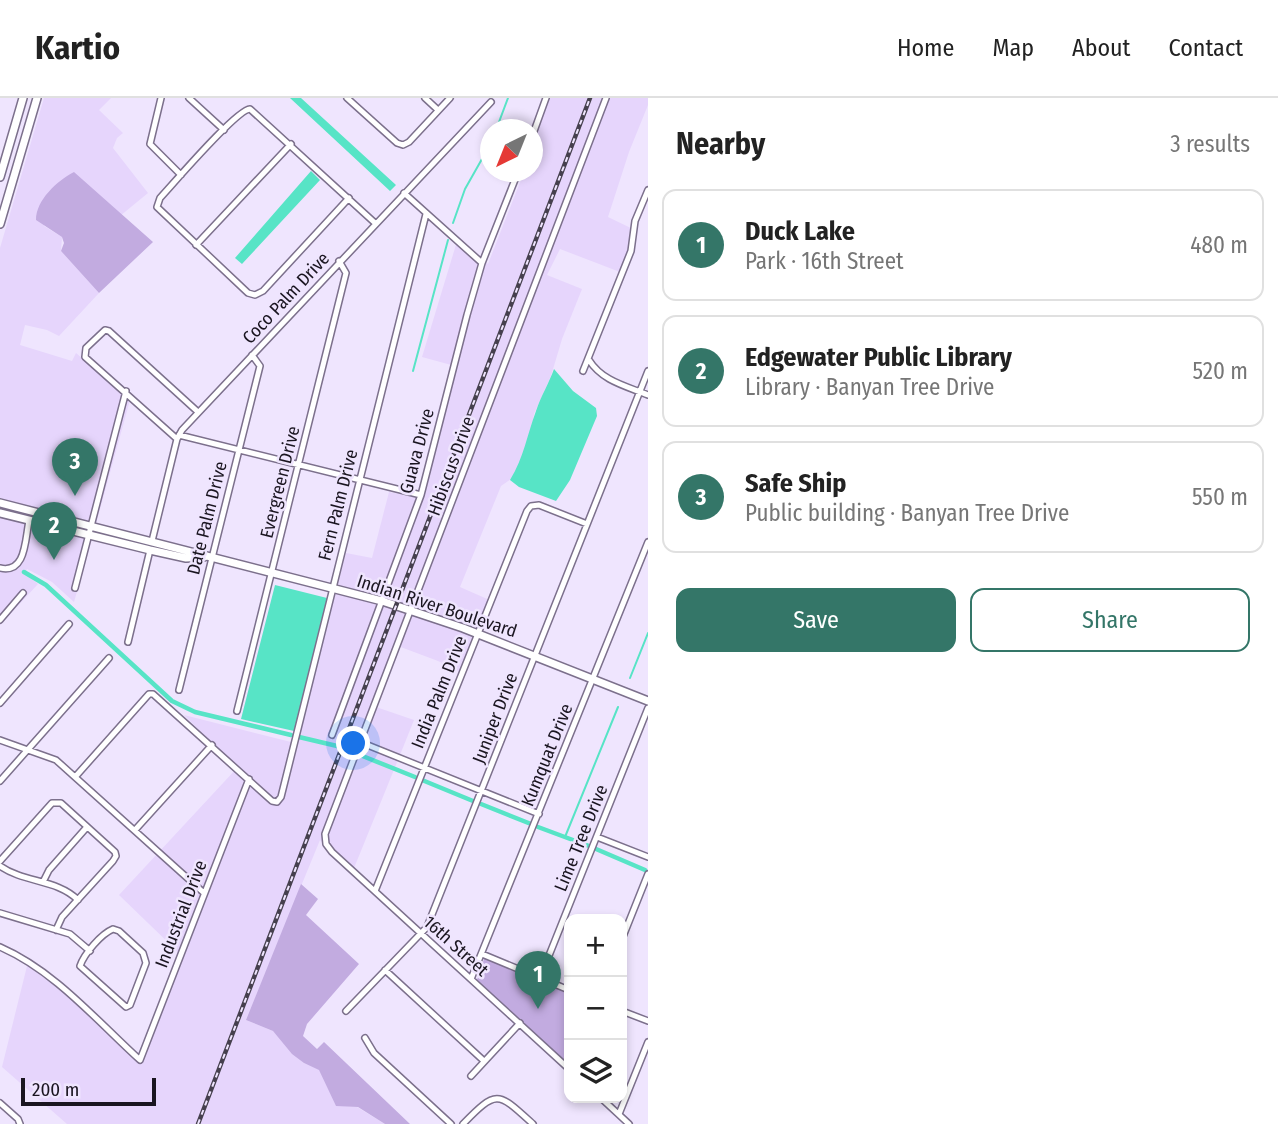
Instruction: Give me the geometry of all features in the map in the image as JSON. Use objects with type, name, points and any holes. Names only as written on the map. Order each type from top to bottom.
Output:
[{"type":"main road","points":[[0,177],[23,98]]},
{"type":"main road","points":[[0,224],[35,98]]},
{"type":"main road","points":[[0,503],[211,557]]},
{"type":"main road","points":[[0,513],[186,558],[211,557]]},
{"type":"main road","name":"Indian River Boulevard","points":[[211,557],[382,601],[478,634],[648,701]]},
{"type":"street","points":[[161,98],[150,144],[181,175]]},
{"type":"street","points":[[189,98],[224,130]]},
{"type":"street","points":[[347,98],[397,143],[403,145],[409,142],[450,98]]},
{"type":"street","points":[[425,98],[439,110]]},
{"type":"street","points":[[538,119],[546,98]]},
{"type":"street","name":"Hibiscus Drive","points":[[326,844],[325,834],[606,98]]},
{"type":"street","name":"Coco Palm Drive","points":[[152,541],[178,437],[198,412],[339,261],[491,102]]},
{"type":"street","points":[[349,198],[259,294],[248,293],[157,207],[160,198],[181,175],[243,111],[250,109],[291,144],[349,198],[375,223]]},
{"type":"street","points":[[196,246],[291,144]]},
{"type":"street","name":"Guava Drive","points":[[332,735],[421,495],[482,263],[514,182]]},
{"type":"street","points":[[583,371],[631,251],[635,221],[648,190]]},
{"type":"street","points":[[404,193],[482,263]]},
{"type":"street","name":"Fern Palm Drive","points":[[248,779],[272,801],[277,802],[281,797],[426,214]]},
{"type":"street","name":"Evergreen Drive","points":[[237,711],[346,273],[339,261]]},
{"type":"street","points":[[198,412],[109,331],[105,330],[86,348],[85,356],[178,437],[239,449],[421,495]]},
{"type":"street","name":"Date Palm Drive","points":[[179,690],[260,366],[252,355]]},
{"type":"street","points":[[589,360],[596,371],[609,380],[648,395]]},
{"type":"street","name":"Juniper Drive","points":[[346,1011],[427,927],[648,371]]},
{"type":"street","points":[[75,588],[125,391]]},
{"type":"street","name":"India Palm Drive","points":[[375,891],[527,511],[531,506],[539,505],[587,524]]},
{"type":"street","points":[[0,568],[16,568],[29,521]]},
{"type":"street","name":"Kumquat Drive","points":[[471,979],[648,542]]},
{"type":"street","points":[[128,642],[149,550]]},
{"type":"street","points":[[0,620],[23,593]]},
{"type":"street","points":[[0,703],[69,624]]},
{"type":"street","points":[[0,781],[109,658]]},
{"type":"street","points":[[76,776],[149,694],[153,694],[248,779]]},
{"type":"street","name":"Lime Tree Drive","points":[[540,978],[648,708]]},
{"type":"street","points":[[0,740],[56,760],[204,893]]},
{"type":"street","points":[[360,742],[539,814]]},
{"type":"street","points":[[135,830],[212,745]]},
{"type":"street","name":"Industrial Drive","points":[[0,947],[44,972],[140,1060],[248,779]]},
{"type":"street","points":[[56,930],[59,921],[78,900],[116,856],[115,852],[61,803],[52,803],[0,864],[10,872],[65,889],[78,900]]},
{"type":"street","points":[[43,882],[48,870],[87,827]]},
{"type":"street","points":[[597,837],[648,857]]},
{"type":"street","name":"16th Street","points":[[326,844],[564,1064]]},
{"type":"street","points":[[627,926],[648,874]]},
{"type":"street","points":[[0,913],[76,938],[90,951]]},
{"type":"street","points":[[113,929],[119,931],[143,953],[146,963],[130,1005],[122,1006],[81,968],[80,962],[90,951],[113,929]]},
{"type":"street","points":[[482,954],[564,988]]},
{"type":"street","points":[[385,970],[484,1061]]},
{"type":"street","points":[[627,1013],[648,1021]]},
{"type":"street","points":[[471,1076],[520,1023]]},
{"type":"street","points":[[365,1038],[374,1053],[452,1124]]},
{"type":"street","points":[[619,1114],[648,1042]]},
{"type":"street","points":[[463,1124],[484,1102],[494,1098],[510,1103],[533,1124]]},
{"type":"street","points":[[0,1103],[20,1124]]},
{"type":"street","points":[[607,1103],[629,1124]]},
{"type":"shaded area","points":[[44,98],[111,98],[99,110],[123,133],[117,138],[113,148],[148,193],[120,216],[74,173],[45,197],[44,226],[62,237],[61,251],[99,293],[59,336],[25,325],[20,345],[72,361],[76,353],[130,400],[96,524],[0,500],[0,248]]},
{"type":"shaded area","points":[[290,98],[301,98],[396,185],[390,191]]},
{"type":"shaded area","points":[[543,98],[648,98],[648,105],[608,217],[637,231],[620,272],[560,249],[547,275],[582,289],[551,376],[534,414],[521,460],[511,479],[501,486],[460,587],[494,602],[482,632],[337,587],[346,553],[372,558],[389,492],[423,498],[455,366],[422,357],[458,238],[488,264],[520,182],[543,182],[543,119],[534,119]]},
{"type":"shaded area","points":[[311,171],[320,180],[242,264],[235,258]]},
{"type":"shaded area","points":[[74,172],[153,242],[99,293],[61,251],[64,243],[62,237],[36,220],[44,198],[61,180]]},
{"type":"shaded area","points":[[554,369],[573,391],[596,408],[597,416],[570,480],[556,501],[519,487],[510,480],[519,463],[538,405]]},
{"type":"shaded area","points":[[0,516],[92,539],[74,602],[52,582],[27,569],[25,573],[38,584],[0,625]]},
{"type":"shaded area","points":[[275,585],[327,598],[294,731],[241,719]]},
{"type":"shaded area","points":[[336,592],[480,637],[465,674],[398,646],[376,707],[414,720],[402,750],[352,873],[320,840],[246,1020],[273,1031],[304,1063],[319,1069],[336,1105],[357,1107],[385,1124],[67,1124],[2,1067],[29,958],[140,1057],[178,952],[119,895],[237,768],[184,715],[291,742],[327,598],[334,599]]},
{"type":"shaded area","points":[[301,884],[318,899],[306,915],[359,964],[307,1024],[303,1036],[317,1049],[324,1042],[410,1124],[385,1124],[358,1107],[336,1106],[319,1070],[292,1054],[273,1031],[246,1020]]},
{"type":"shaded area","points":[[488,958],[564,990],[564,1061],[477,980],[484,959]]},
{"type":"waterway","points":[[500,119],[508,98]]},
{"type":"waterway","points":[[453,223],[465,189],[480,162]]},
{"type":"waterway","points":[[413,371],[448,240]]},
{"type":"waterway","points":[[24,572],[46,585],[172,701],[195,712],[291,735]]},
{"type":"waterway","points":[[630,678],[648,633]]},
{"type":"waterway","points":[[565,837],[618,707]]},
{"type":"waterway","points":[[299,737],[337,746]]},
{"type":"waterway","points":[[360,755],[415,777]]},
{"type":"waterway","points":[[422,780],[473,801]]},
{"type":"waterway","points":[[481,804],[531,824]]},
{"type":"waterway","points":[[538,827],[589,846]]},
{"type":"waterway","points":[[596,849],[645,870]]},
{"type":"railway","points":[[198,1124],[590,98]]},
{"type":"place","name":"Safe Ship","points":[[75,496]]},
{"type":"place","name":"Edgewater Public Library","points":[[54,560]]},
{"type":"place","name":"Duck Lake","points":[[538,1009]]}]
